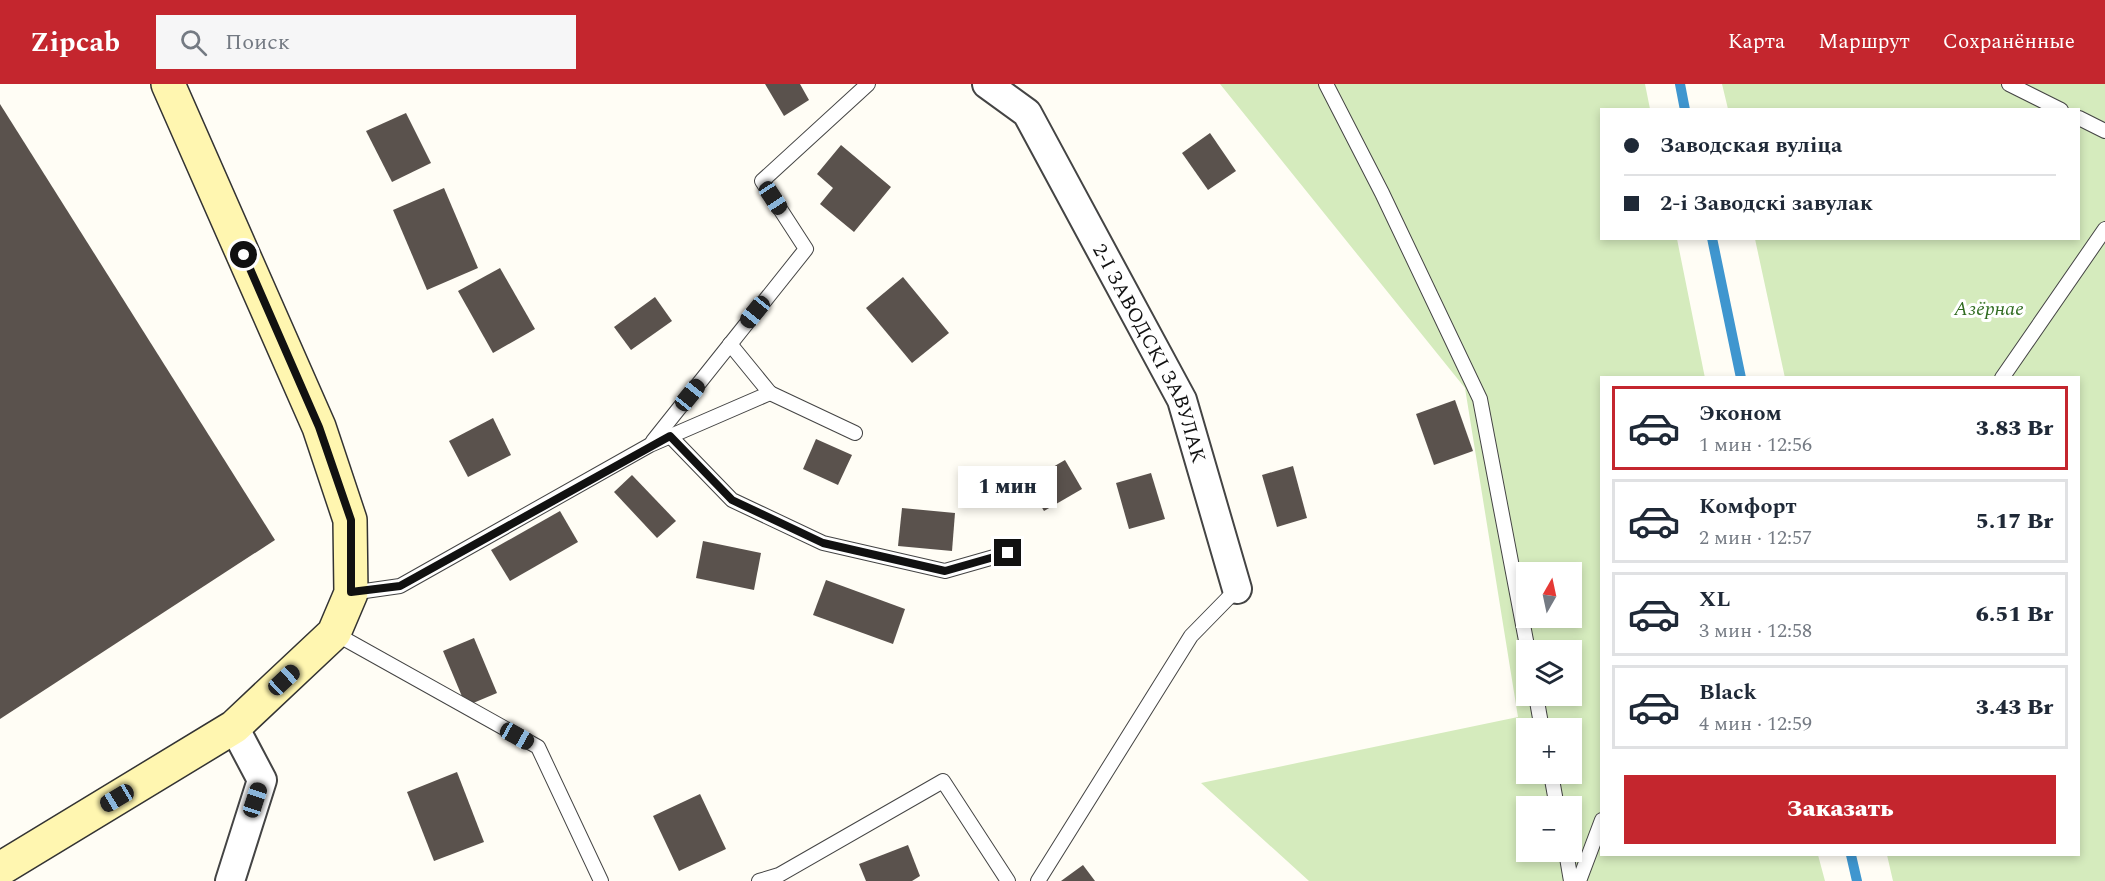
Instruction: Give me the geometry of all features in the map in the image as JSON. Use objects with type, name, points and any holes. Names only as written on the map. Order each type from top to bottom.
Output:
[{"type":"street","points":[[0,869],[234,727],[334,633],[351,592],[351,520],[319,427],[168,84]]},
{"type":"street","name":"2-І ЗАВОДСКІ ЗАВУЛАК","points":[[987,84],[1027,113],[1182,400],[1237,589]]},
{"type":"street","points":[[230,881],[262,780],[234,727]]},
{"type":"lane","points":[[650,445],[806,249],[762,181],[868,84]]},
{"type":"lane","points":[[1326,84],[1382,193],[1480,399],[1526,640]]},
{"type":"lane","points":[[2009,84],[2057,108]]},
{"type":"lane","points":[[2080,118],[2105,131]]},
{"type":"lane","points":[[2003,376],[2105,229]]},
{"type":"lane","points":[[730,344],[770,393],[855,433]]},
{"type":"lane","points":[[351,592],[400,586],[650,445],[770,393]]},
{"type":"lane","points":[[670,436],[732,500],[823,543],[945,571],[1008,553]]},
{"type":"lane","name":"2-І ЗАВОДСКІ ЗАВУЛАК","points":[[1038,881],[1191,636],[1237,589]]},
{"type":"lane","points":[[334,633],[538,747],[601,881]]},
{"type":"lane","points":[[759,881],[779,875],[943,781],[1008,881]]},
{"type":"lane","points":[[1579,881],[1600,825]]},
{"type":"lane","points":[[1568,862],[1571,881]]},
{"type":"green space","points":[[1220,84],[1645,84],[1650,108],[1600,108],[1600,240],[1677,240],[1705,376],[1600,376],[1600,856],[1818,856],[1825,881],[1309,881],[1201,783],[1518,717],[1516,706],[1582,706],[1582,640],[1516,640],[1516,705],[1465,388]]},
{"type":"green space","name":"Азёрнае","points":[[1722,84],[2105,84],[2105,881],[1893,881],[1887,856],[2080,856],[2080,376],[1785,376],[1755,240],[2080,240],[2080,108],[1728,108]]},
{"type":"building","points":[[765,84],[800,84],[809,100],[784,116]]},
{"type":"building","points":[[0,104],[275,540],[0,719]]},
{"type":"building","points":[[406,113],[431,163],[392,182],[366,131]]},
{"type":"building","points":[[1210,133],[1236,171],[1208,190],[1182,153]]},
{"type":"building","points":[[841,145],[891,187],[854,232],[820,204],[833,188],[817,174]]},
{"type":"building","points":[[444,188],[478,268],[427,290],[393,210]]},
{"type":"building","points":[[500,268],[535,329],[493,353],[458,291]]},
{"type":"building","points":[[903,277],[949,333],[912,363],[866,308]]},
{"type":"building","points":[[655,297],[672,321],[631,350],[614,327]]},
{"type":"building","points":[[1455,400],[1473,451],[1434,465],[1416,414]]},
{"type":"building","points":[[493,418],[511,455],[468,477],[449,441]]},
{"type":"building","points":[[816,439],[852,455],[838,485],[803,469]]},
{"type":"building","points":[[1065,460],[1082,489],[1044,511],[1027,482]]},
{"type":"building","points":[[1293,466],[1307,518],[1277,527],[1262,475]]},
{"type":"building","points":[[1151,473],[1165,519],[1129,529],[1116,483]]},
{"type":"building","points":[[632,475],[676,521],[657,538],[614,492]]},
{"type":"building","points":[[902,508],[955,513],[952,551],[898,546]]},
{"type":"building","points":[[560,511],[578,542],[510,581],[491,550]]},
{"type":"building","points":[[703,541],[761,553],[754,590],[696,578]]},
{"type":"building","points":[[826,580],[905,609],[893,644],[813,615]]},
{"type":"building","points":[[474,638],[497,693],[466,706],[443,651]]},
{"type":"building","points":[[457,772],[484,842],[434,861],[407,792]]},
{"type":"building","points":[[700,794],[726,849],[679,871],[653,816]]},
{"type":"building","points":[[908,845],[920,876],[912,881],[866,881],[859,864]]},
{"type":"building","points":[[1083,865],[1095,881],[1061,881]]},
{"type":"waterway","points":[[1680,84],[1685,108]]},
{"type":"waterway","points":[[1712,240],[1741,376]]},
{"type":"waterway","points":[[1851,856],[1857,881]]},
{"type":"route","points":[[244,255],[319,427],[351,520],[351,592],[400,586],[650,445],[670,436],[732,500],[823,543],[945,571],[1008,553]]}]
